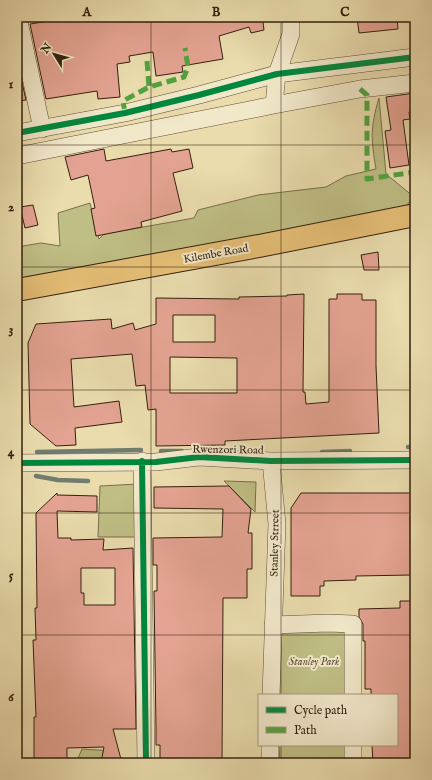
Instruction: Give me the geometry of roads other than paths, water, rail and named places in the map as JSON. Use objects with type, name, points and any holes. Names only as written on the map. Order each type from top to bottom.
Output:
[{"type":"main road","name":"Kilembe Road","points":[[17,290],[260,246],[415,215]]},
{"type":"street","points":[[18,17],[42,129]]},
{"type":"street","points":[[274,105],[277,74],[291,34],[291,17]]},
{"type":"street","points":[[17,133],[100,116],[125,113],[199,96],[277,74],[415,57]]},
{"type":"street","points":[[17,156],[360,89],[415,83]]},
{"type":"street","name":"Rwenzori Road","points":[[17,463],[156,462],[199,457],[272,461],[415,460]]},
{"type":"street","name":"Stanley Strreet","points":[[271,694],[277,524],[272,461]]},
{"type":"street","points":[[142,462],[146,763]]},
{"type":"street","points":[[273,625],[328,623],[353,624],[353,694]]},
{"type":"street","points":[[270,746],[270,763]]},
{"type":"street","points":[[353,746],[353,763]]},
{"type":"waterway","points":[[408,447],[415,447]]},
{"type":"waterway","points":[[37,452],[141,450]]},
{"type":"waterway","points":[[161,451],[182,451]]},
{"type":"waterway","points":[[322,452],[350,451]]},
{"type":"waterway","points":[[36,476],[58,480],[88,481]]},
{"type":"park label","name":"Stanley Park","points":[[314,662]]}]
